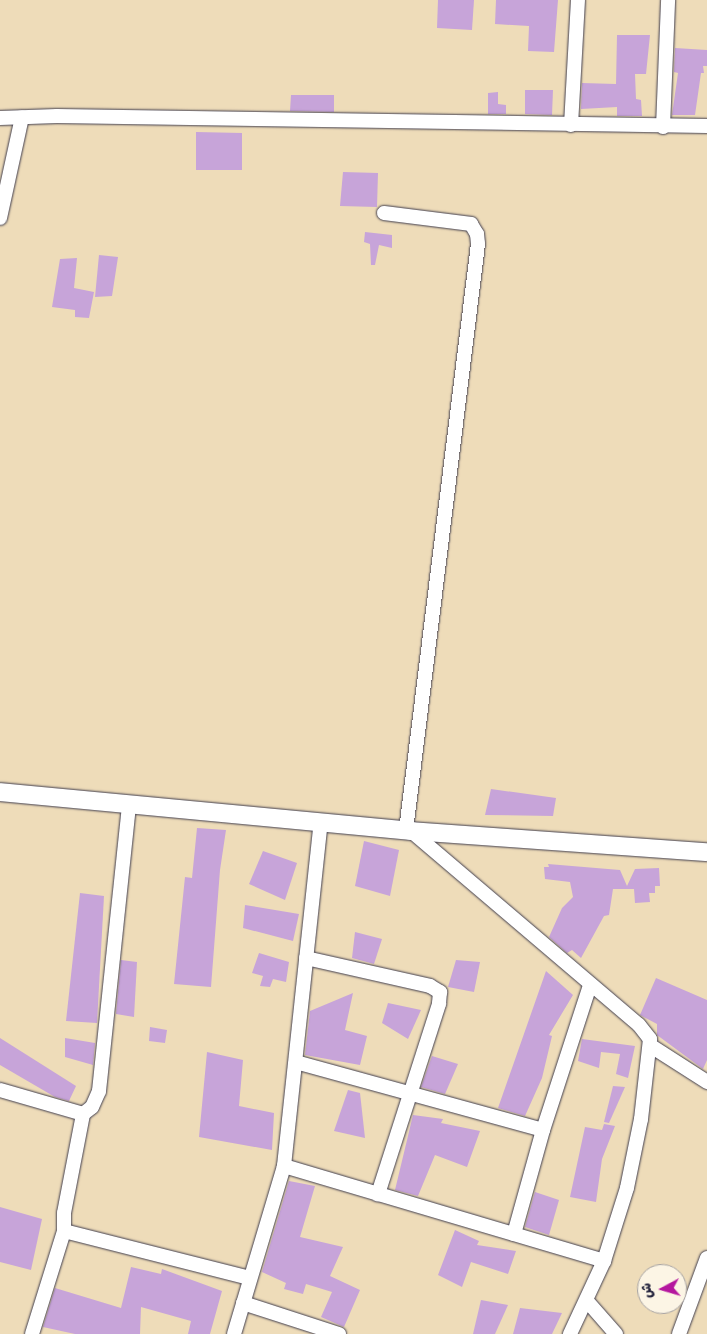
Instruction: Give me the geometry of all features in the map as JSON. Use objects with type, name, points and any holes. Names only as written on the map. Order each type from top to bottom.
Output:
[{"type":"street","points":[[571,125],[578,0]]},
{"type":"street","points":[[663,127],[668,0]]},
{"type":"street","points":[[0,218],[22,117]]},
{"type":"street","points":[[0,118],[707,126]]},
{"type":"street","points":[[384,213],[470,224],[477,234],[478,244],[409,831]]},
{"type":"street","points":[[0,792],[409,831],[707,852]]},
{"type":"street","points":[[32,1334],[64,1231],[64,1214],[83,1114],[92,1107],[100,1091],[129,804]]},
{"type":"street","points":[[234,1334],[284,1166],[320,822]]},
{"type":"street","points":[[409,831],[646,1032],[651,1046],[627,1188],[604,1260],[587,1301],[570,1334]]},
{"type":"street","points":[[306,958],[430,986],[440,992],[439,1004],[378,1194]]},
{"type":"street","points":[[514,1234],[543,1130],[590,985]]},
{"type":"street","points":[[651,1046],[707,1082]]},
{"type":"street","points":[[296,1062],[543,1130]]},
{"type":"street","points":[[0,1090],[83,1114]]},
{"type":"street","points":[[284,1166],[604,1260]]},
{"type":"street","points":[[64,1231],[250,1278]]},
{"type":"street","points":[[679,1334],[707,1258]]},
{"type":"street","points":[[587,1301],[616,1334]]},
{"type":"street","points":[[243,1303],[339,1334]]},
{"type":"building","points":[[438,0],[474,0],[472,30],[437,28]]},
{"type":"building","points":[[496,0],[558,0],[554,52],[528,51],[529,26],[495,24]]},
{"type":"building","points":[[617,35],[650,35],[646,74],[635,74],[636,99],[641,100],[642,116],[617,116],[617,107],[581,109],[582,83],[616,84]]},
{"type":"building","points":[[675,48],[707,50],[707,66],[703,66],[704,73],[701,73],[695,115],[672,115],[678,73],[674,72]]},
{"type":"building","points":[[525,90],[553,90],[552,115],[525,114]]},
{"type":"building","points":[[498,92],[498,104],[506,105],[506,114],[488,114],[488,93]]},
{"type":"building","points":[[291,95],[334,95],[334,112],[290,111]]},
{"type":"building","points":[[196,132],[242,133],[242,170],[196,170]]},
{"type":"building","points":[[343,172],[378,173],[377,207],[340,206]]},
{"type":"building","points":[[365,232],[392,235],[392,248],[379,245],[375,265],[371,265],[370,244],[364,242]]},
{"type":"building","points":[[99,255],[118,257],[112,296],[95,297]]},
{"type":"building","points":[[77,258],[74,288],[94,292],[89,318],[75,317],[75,310],[52,307],[60,259]]},
{"type":"building","points":[[491,789],[556,798],[553,816],[485,815]]},
{"type":"building","points":[[197,828],[226,830],[220,870],[211,987],[174,984],[185,877],[192,878]]},
{"type":"building","points":[[364,841],[399,850],[390,896],[355,886]]},
{"type":"building","points":[[263,851],[297,863],[285,900],[249,884]]},
{"type":"building","points":[[548,864],[620,870],[627,886],[635,869],[659,868],[660,886],[655,886],[655,893],[649,893],[650,902],[635,903],[634,889],[613,889],[609,915],[604,916],[581,958],[572,950],[567,953],[549,937],[562,908],[573,897],[570,882],[545,879],[544,867],[549,867]]},
{"type":"building","points":[[80,893],[104,896],[97,1023],[66,1021]]},
{"type":"building","points":[[245,905],[299,914],[293,941],[243,928]]},
{"type":"building","points":[[355,932],[382,939],[374,964],[352,958]]},
{"type":"building","points":[[259,953],[289,962],[286,982],[273,979],[270,987],[260,986],[263,976],[252,973]]},
{"type":"building","points":[[121,960],[137,962],[134,1017],[116,1014]]},
{"type":"building","points":[[456,960],[480,962],[474,992],[448,987]]},
{"type":"building","points":[[546,971],[573,995],[549,1035],[552,1036],[542,1078],[525,1116],[498,1108]]},
{"type":"building","points":[[656,978],[707,1000],[707,1060],[703,1069],[657,1035],[657,1024],[640,1015]]},
{"type":"building","points":[[353,993],[345,1030],[367,1036],[360,1065],[305,1055],[310,1011]]},
{"type":"building","points":[[388,1003],[421,1010],[408,1039],[382,1023]]},
{"type":"building","points":[[150,1027],[167,1030],[165,1043],[149,1041]]},
{"type":"building","points":[[0,1038],[76,1086],[69,1101],[55,1097],[0,1065]]},
{"type":"building","points":[[65,1038],[95,1043],[93,1065],[65,1057]]},
{"type":"building","points":[[582,1039],[635,1046],[628,1078],[616,1074],[620,1054],[601,1052],[599,1068],[578,1061]]},
{"type":"building","points":[[207,1052],[243,1060],[239,1106],[274,1113],[272,1150],[199,1137]]},
{"type":"building","points":[[432,1056],[458,1064],[445,1094],[421,1087]]},
{"type":"building","points":[[613,1086],[625,1087],[609,1123],[604,1122]]},
{"type":"building","points":[[348,1090],[360,1093],[365,1138],[334,1131]]},
{"type":"building","points":[[413,1115],[443,1119],[441,1123],[480,1131],[467,1167],[435,1155],[418,1196],[395,1190]]},
{"type":"building","points":[[604,1124],[615,1126],[602,1159],[596,1202],[570,1197],[585,1127],[602,1130]]},
{"type":"building","points":[[289,1181],[315,1186],[300,1237],[343,1247],[330,1276],[360,1290],[344,1327],[321,1317],[332,1292],[306,1284],[303,1294],[284,1289],[286,1283],[262,1272]]},
{"type":"building","points":[[535,1192],[559,1200],[549,1235],[525,1227]]},
{"type":"building","points":[[0,1207],[42,1219],[31,1270],[0,1262]]},
{"type":"building","points":[[455,1230],[479,1241],[477,1245],[516,1251],[508,1274],[471,1262],[462,1287],[438,1275]]},
{"type":"building","points":[[131,1267],[161,1274],[162,1269],[222,1291],[210,1334],[188,1334],[191,1321],[141,1307],[140,1334],[75,1334],[43,1327],[55,1288],[121,1308]]},
{"type":"building","points":[[481,1300],[508,1305],[495,1334],[473,1334]]},
{"type":"building","points":[[520,1308],[562,1313],[552,1334],[513,1334]]}]
